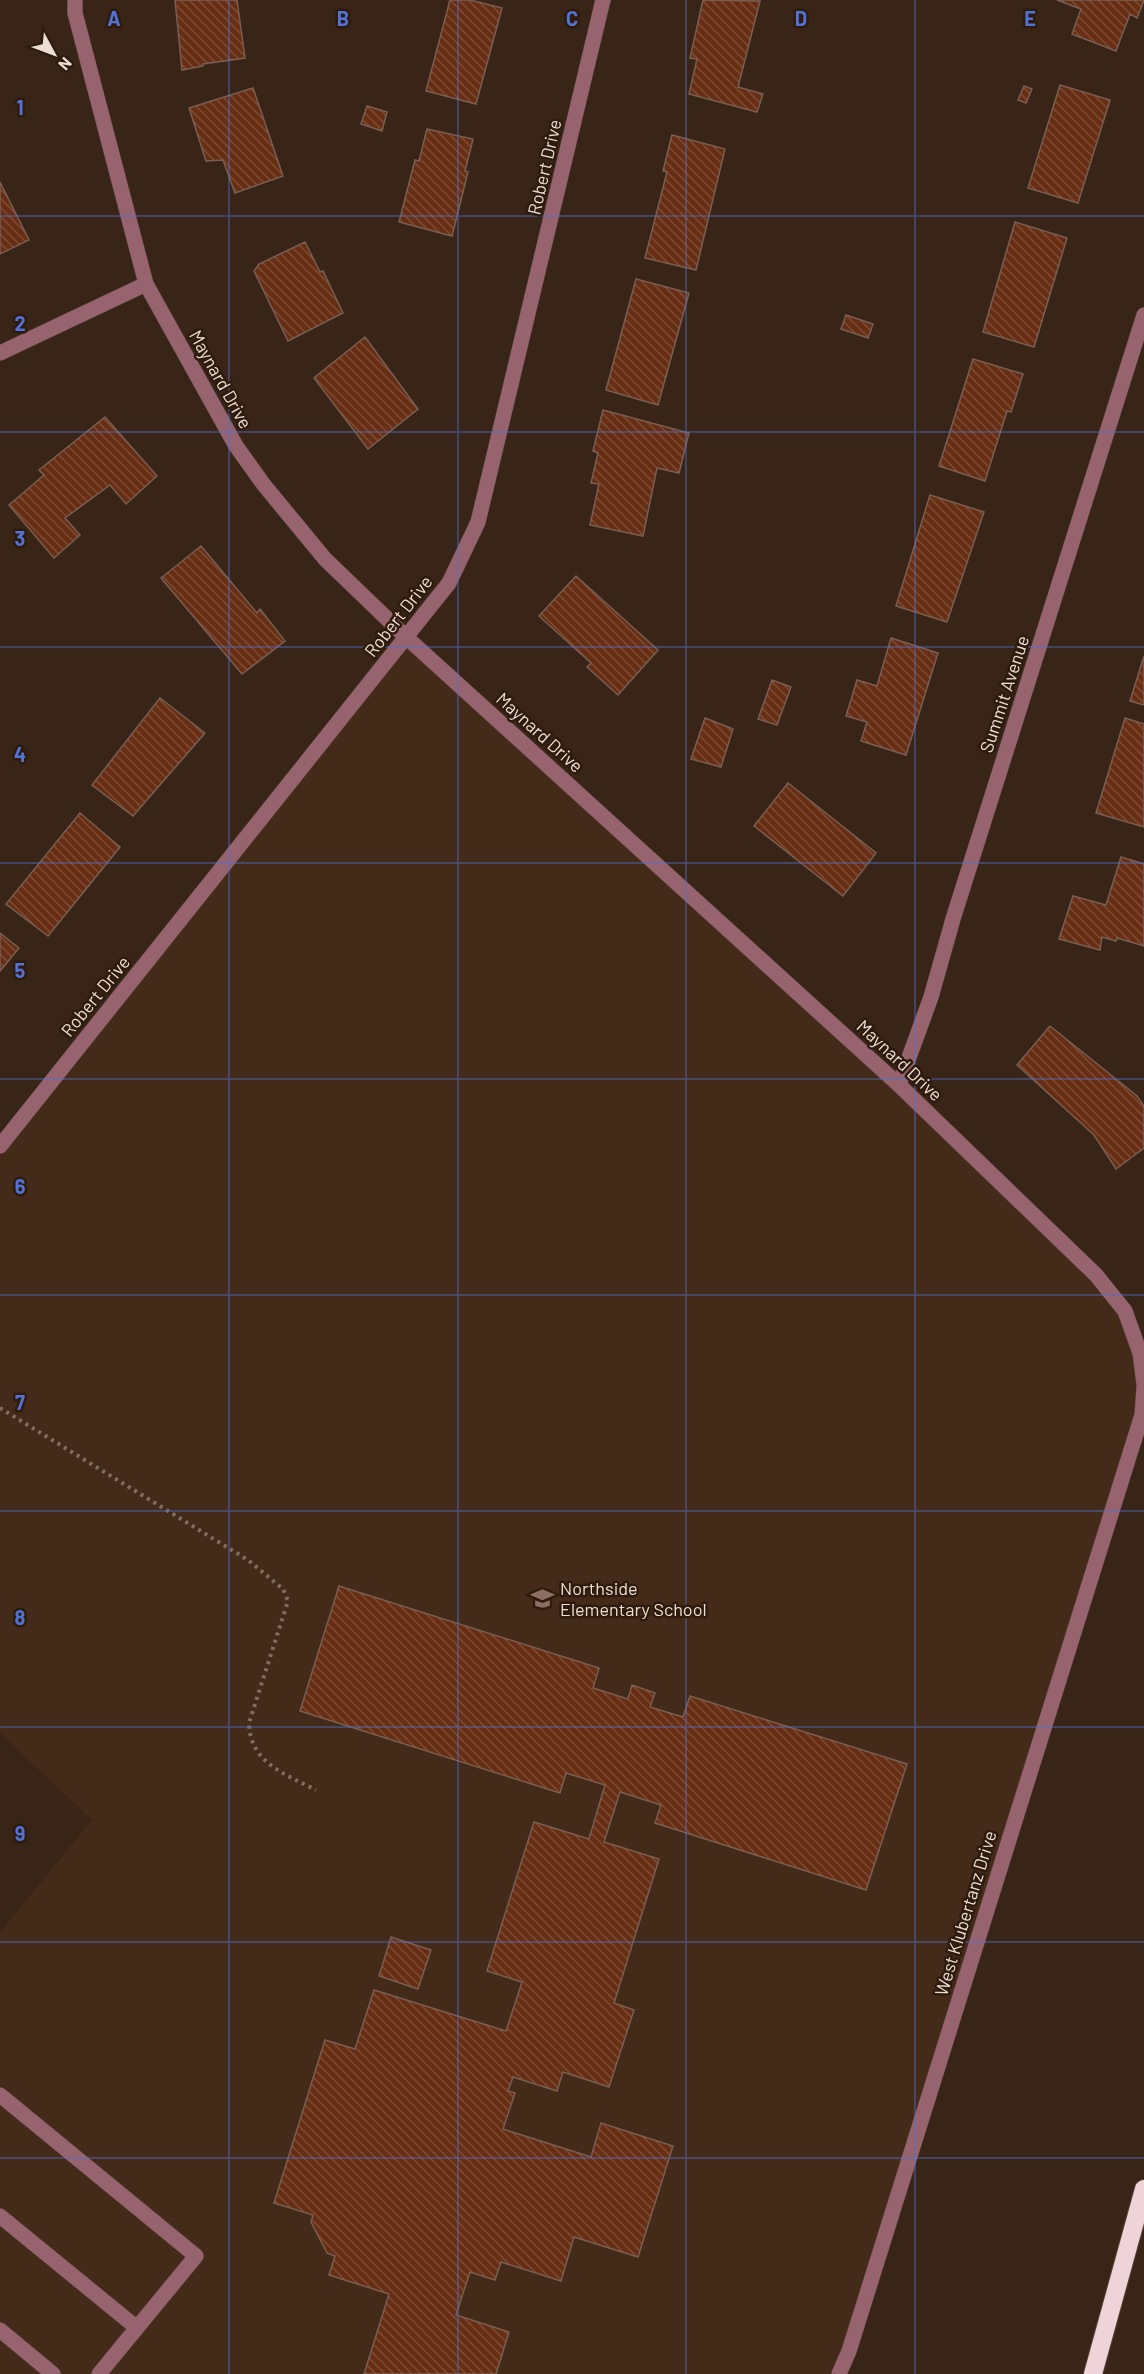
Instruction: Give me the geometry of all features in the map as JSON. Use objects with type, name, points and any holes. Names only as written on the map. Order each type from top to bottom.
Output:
[{"type":"highway","points":[[1092,2374],[1144,2189]]},
{"type":"street","name":"Maynard Drive","points":[[75,0],[75,13],[146,284],[236,446],[264,485],[325,559],[406,637],[899,1084],[1096,1275],[1125,1311],[1140,1353],[1144,1385],[1142,1415],[1126,1464]]},
{"type":"street","name":"Robert Drive","points":[[0,1146],[449,583],[478,522],[603,0]]},
{"type":"street","points":[[0,353],[146,284]]},
{"type":"street","name":"Summit Avenue","points":[[899,1084],[931,997],[953,919],[1144,315]]},
{"type":"street","name":"West Klubertanz Drive","points":[[839,2374],[852,2340],[1126,1464]]},
{"type":"street","points":[[0,2095],[196,2256],[99,2374]]},
{"type":"street","points":[[0,2216],[137,2328]]},
{"type":"street","points":[[0,2330],[53,2374]]},
{"type":"path","points":[[0,1408],[248,1560],[283,1589],[288,1601],[249,1723],[249,1740],[261,1757],[275,1769],[316,1790]]},
{"type":"shaded area","name":"Northside Elementary School","points":[[406,637],[899,1085],[1125,1311],[1144,1384],[839,2374],[0,2374],[0,1932],[92,1820],[0,1733],[0,1146]]},
{"type":"building","points":[[175,0],[237,0],[245,58],[203,64],[203,66],[182,70]]},
{"type":"building","points":[[450,0],[470,0],[502,8],[476,104],[426,91]]},
{"type":"building","points":[[703,0],[760,1],[738,87],[763,94],[757,112],[689,94],[697,59],[690,58]]},
{"type":"building","points":[[1057,0],[1144,0],[1137,18],[1130,14],[1116,51],[1072,34],[1081,9]]},
{"type":"building","points":[[1060,85],[1110,100],[1078,203],[1028,188]]},
{"type":"building","points":[[1024,86],[1032,89],[1026,103],[1018,100]]},
{"type":"building","points":[[253,88],[283,176],[235,193],[223,160],[206,161],[189,108]]},
{"type":"building","points":[[367,106],[387,112],[382,131],[361,124]]},
{"type":"building","points":[[427,129],[473,139],[465,171],[468,172],[452,236],[399,222],[415,160],[419,161]]},
{"type":"building","points":[[672,135],[725,149],[696,270],[645,258],[667,172],[663,171]]},
{"type":"building","points":[[0,182],[29,240],[0,254]]},
{"type":"building","points":[[1015,222],[1067,238],[1034,347],[983,332]]},
{"type":"building","points":[[305,242],[320,272],[323,271],[343,313],[288,341],[254,271],[259,264]]},
{"type":"building","points":[[636,279],[689,293],[658,405],[606,390]]},
{"type":"building","points":[[846,315],[873,324],[868,338],[841,329]]},
{"type":"building","points":[[365,337],[418,409],[368,449],[314,378]]},
{"type":"building","points":[[973,359],[1023,374],[1011,412],[1007,411],[985,481],[939,466]]},
{"type":"building","points":[[603,410],[689,433],[679,473],[657,468],[643,536],[590,525],[599,484],[591,483],[598,453],[593,451]]},
{"type":"building","points":[[105,417],[157,476],[126,504],[110,485],[65,518],[80,535],[54,558],[9,505],[44,475],[39,470]]},
{"type":"building","points":[[930,495],[984,512],[947,622],[896,606]]},
{"type":"building","points":[[201,546],[257,613],[260,609],[285,641],[242,674],[161,578]]},
{"type":"building","points":[[576,576],[658,650],[618,695],[587,667],[591,663],[539,616]]},
{"type":"building","points":[[891,638],[938,653],[906,755],[861,741],[867,722],[846,716],[857,680],[877,686]]},
{"type":"building","points":[[1144,656],[1144,705],[1130,701]]},
{"type":"building","points":[[772,680],[791,687],[777,725],[758,719]]},
{"type":"building","points":[[160,698],[205,733],[133,816],[92,785]]},
{"type":"building","points":[[705,718],[733,729],[721,767],[691,759]]},
{"type":"building","points":[[1125,718],[1144,724],[1144,827],[1096,813]]},
{"type":"building","points":[[788,783],[876,853],[843,896],[754,826]]},
{"type":"building","points":[[80,813],[120,847],[48,936],[6,904]]},
{"type":"building","points":[[1121,857],[1144,864],[1144,946],[1117,938],[1116,941],[1102,937],[1100,950],[1059,939],[1073,896],[1106,905]]},
{"type":"building","points":[[0,933],[19,948],[0,971]]},
{"type":"building","points":[[1050,1026],[1137,1096],[1144,1106],[1144,1148],[1116,1169],[1094,1135],[1017,1065]]},
{"type":"building","name":"Northside Elementary School","points":[[339,1586],[599,1668],[593,1688],[628,1699],[632,1685],[655,1693],[650,1707],[683,1717],[690,1696],[907,1764],[866,1890],[655,1823],[661,1805],[620,1792],[604,1842],[659,1859],[614,2003],[634,2010],[609,2087],[563,2072],[557,2091],[513,2077],[508,2091],[515,2093],[503,2129],[591,2157],[601,2123],[673,2146],[638,2257],[574,2237],[561,2281],[501,2262],[495,2280],[470,2272],[456,2315],[509,2332],[496,2374],[364,2374],[389,2294],[329,2275],[335,2256],[327,2253],[311,2222],[313,2215],[274,2203],[325,2040],[355,2049],[374,1990],[506,2031],[522,1982],[487,1971],[534,1822],[589,1839],[605,1785],[566,1773],[560,1793],[300,1711]]},
{"type":"building","points":[[391,1937],[431,1950],[418,1989],[379,1976]]},
{"type":"place","name":"Northside Elementary School","points":[[542,1598]]}]
